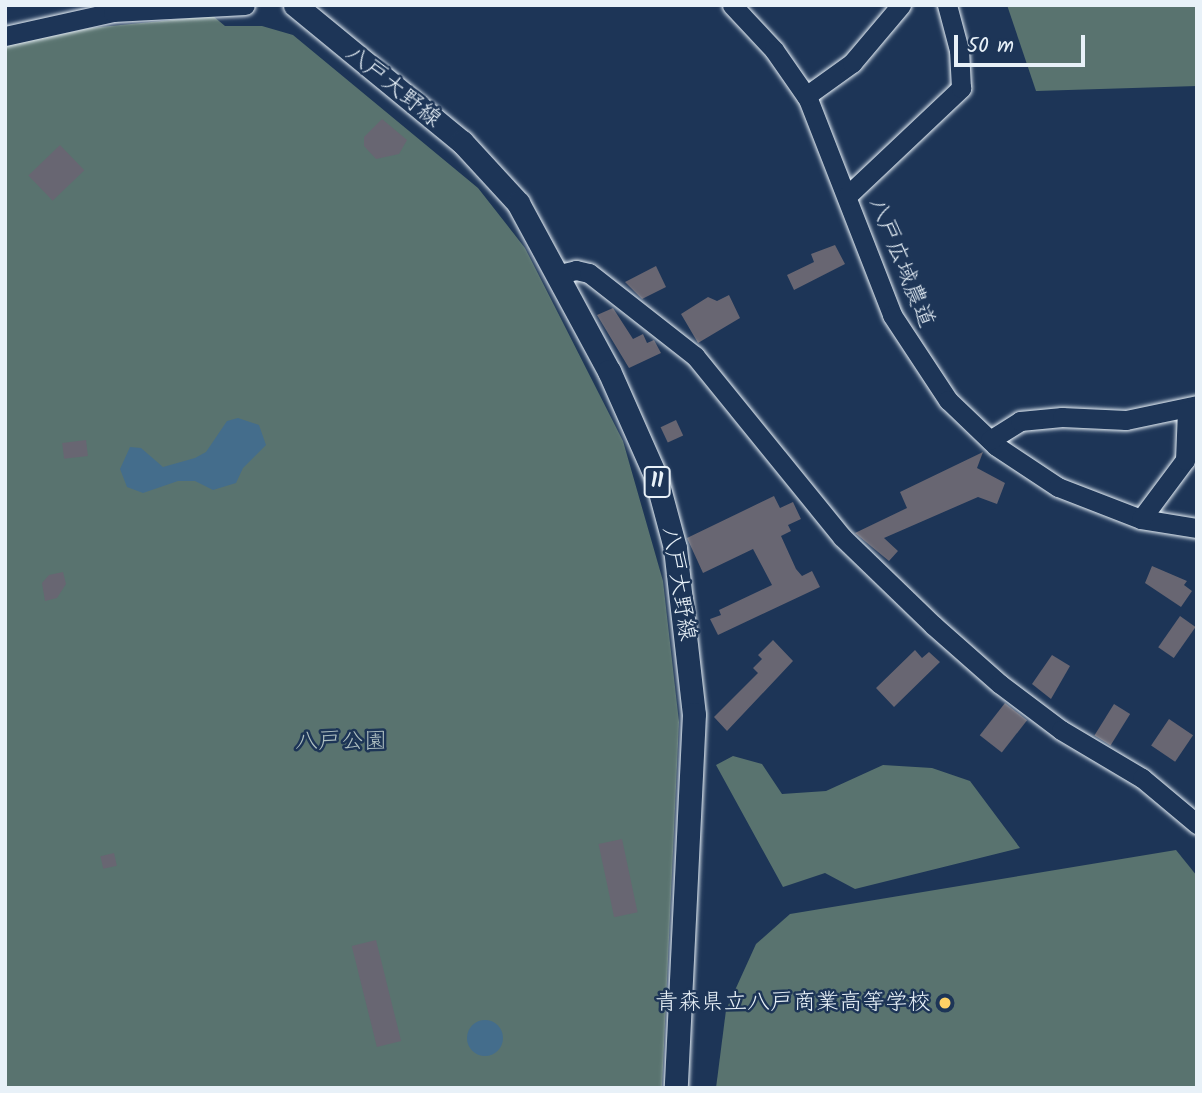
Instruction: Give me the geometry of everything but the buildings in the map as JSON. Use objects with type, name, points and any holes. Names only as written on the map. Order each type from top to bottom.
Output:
[{"type":"main road","name":"八戸大野線","points":[[295,5],[462,142],[517,203],[560,274],[636,426],[675,548],[694,714],[676,1088]]},
{"type":"street","points":[[5,36],[113,12],[245,5]]},
{"type":"street","name":"八戸広域農道","points":[[732,5],[774,50],[806,96],[848,195],[876,277],[907,344],[948,400],[989,440],[1058,488],[1141,519],[1197,528]]},
{"type":"street","points":[[806,96],[852,63],[901,5]]},
{"type":"street","points":[[848,195],[961,88],[959,50],[947,5]]},
{"type":"street","points":[[560,274],[576,270],[589,273],[695,356],[842,537],[933,625],[1031,708],[1142,778],[1197,824]]},
{"type":"street","points":[[989,440],[1020,421],[1062,417],[1126,420],[1192,407],[1185,460],[1141,519]]},
{"type":"green space","points":[[1007,5],[1197,5],[1197,86],[1036,91]]},
{"type":"green space","name":"八戸公園","points":[[213,16],[225,26],[262,26],[293,35],[478,188],[525,248],[623,441],[663,581],[679,722],[662,1088],[5,1088],[5,46],[90,28]]},
{"type":"green space","points":[[733,756],[762,764],[782,794],[826,791],[883,765],[932,768],[970,781],[1020,848],[855,889],[825,873],[783,887],[716,765]]},
{"type":"green space","name":"青森県立八戸商業高等学校","points":[[1176,850],[1197,876],[1197,1088],[716,1088],[726,1010],[756,944],[790,914]]},
{"type":"water","points":[[238,418],[259,425],[266,445],[243,468],[236,483],[213,490],[195,481],[178,481],[143,493],[127,487],[120,469],[130,447],[141,448],[163,467],[206,452],[227,421]]},
{"type":"water","points":[[485,1020],[498,1025],[503,1038],[498,1051],[485,1056],[472,1051],[467,1038],[472,1025]]},
{"type":"place","name":"青森県立八戸商業高等学校","points":[[945,1003]]}]
